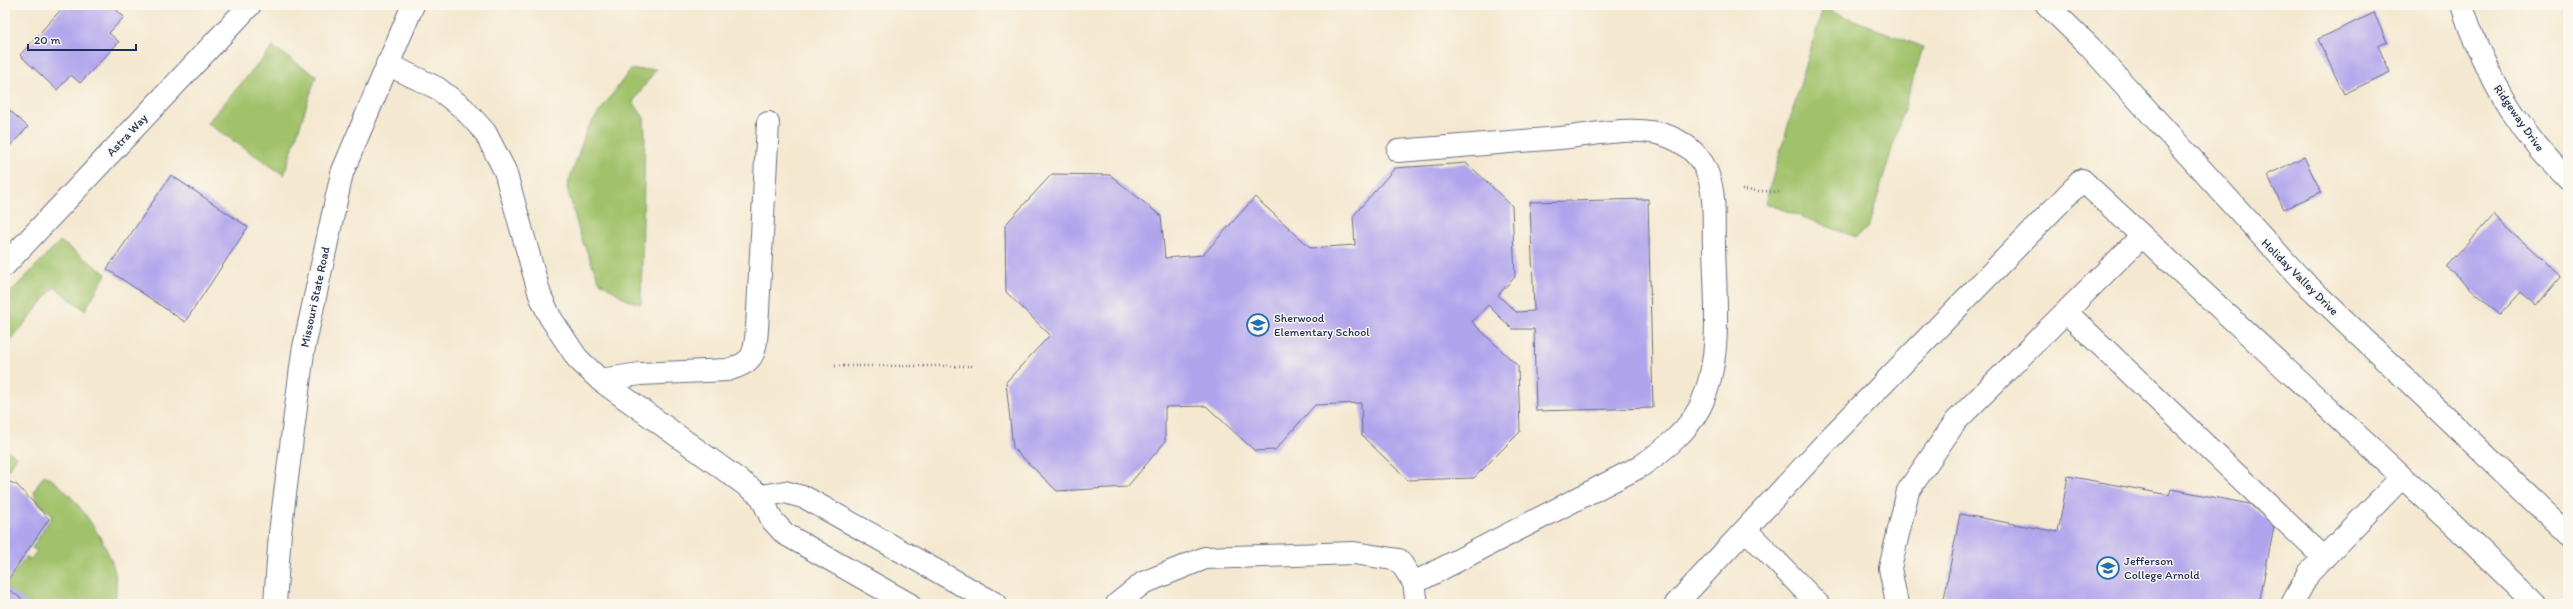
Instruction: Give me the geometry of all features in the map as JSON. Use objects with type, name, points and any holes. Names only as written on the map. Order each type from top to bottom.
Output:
[{"type":"street","name":"Astra Way","points":[[5,264],[250,5]]},
{"type":"street","name":"Missouri State Road","points":[[275,604],[280,533],[303,352],[342,173],[386,64],[413,5]]},
{"type":"street","name":"Holiday Valley Drive","points":[[2047,5],[2090,48],[2301,279],[2568,534]]},
{"type":"street","name":"Ridgeway Drive","points":[[2462,5],[2485,66],[2506,104],[2543,154],[2568,180]]},
{"type":"street","points":[[386,64],[437,88],[463,108],[485,132],[505,171],[533,274],[550,317],[577,358],[600,380],[761,496],[772,520],[785,534],[909,604]]},
{"type":"street","points":[[600,380],[640,374],[727,370],[741,367],[750,360],[755,350],[757,329],[768,123]]},
{"type":"street","points":[[1117,604],[1143,583],[1205,558],[1354,553],[1398,560],[1415,594],[1635,470],[1664,450],[1684,431],[1700,407],[1710,380],[1714,352],[1713,203],[1708,173],[1699,158],[1686,146],[1670,137],[1653,132],[1613,133],[1398,151]]},
{"type":"street","points":[[1676,604],[1832,436],[2082,180],[2402,476],[2535,604]]},
{"type":"street","points":[[1897,604],[1890,568],[1908,491],[1956,421],[2142,236]]},
{"type":"street","points":[[2066,312],[2324,558]]},
{"type":"street","points":[[2292,604],[2309,573],[2402,476]]},
{"type":"street","points":[[761,496],[785,492],[806,498],[996,604]]},
{"type":"street","points":[[1746,530],[1818,604]]},
{"type":"path","points":[[1739,190],[1779,192]]},
{"type":"path","points":[[835,366],[974,366]]},
{"type":"green space","points":[[1823,8],[1923,47],[1868,228],[1856,237],[1765,203]]},
{"type":"green space","points":[[273,47],[316,76],[284,175],[207,123]]},
{"type":"green space","points":[[656,69],[633,102],[644,118],[645,136],[641,304],[627,300],[599,281],[580,235],[567,187],[587,129],[630,70]]},
{"type":"green space","points":[[60,241],[106,274],[85,310],[54,287],[5,348],[5,298]]},
{"type":"green space","points":[[5,449],[17,457],[6,473],[5,473]]},
{"type":"green space","points":[[44,475],[55,482],[77,504],[88,518],[105,547],[115,573],[115,604],[27,604],[5,587],[26,557],[30,560],[37,551],[32,548],[53,515],[36,501],[34,491]]},
{"type":"building","points":[[65,5],[111,5],[124,17],[109,33],[119,42],[80,83],[71,75],[57,90],[20,55]]},
{"type":"building","points":[[2374,13],[2387,42],[2378,46],[2390,72],[2344,94],[2318,39]]},
{"type":"building","points":[[5,106],[28,127],[5,151]]},
{"type":"building","points":[[2304,157],[2321,192],[2284,209],[2267,175]]},
{"type":"building","name":"Sherwood Elementary School","points":[[1467,163],[1512,206],[1515,277],[1498,295],[1516,312],[1534,311],[1530,202],[1648,199],[1653,408],[1536,411],[1534,329],[1512,329],[1488,305],[1472,322],[1518,366],[1520,432],[1474,478],[1408,480],[1362,436],[1361,403],[1315,405],[1275,450],[1255,451],[1206,406],[1165,407],[1165,442],[1127,487],[1057,491],[1013,448],[1006,382],[1050,335],[1006,292],[1005,225],[1052,174],[1110,175],[1161,216],[1165,258],[1203,255],[1255,197],[1311,248],[1355,245],[1353,216],[1395,168]]},
{"type":"building","points":[[171,175],[248,227],[185,322],[107,269]]},
{"type":"building","points":[[2493,215],[2561,276],[2536,305],[2521,292],[2500,315],[2447,267]]},
{"type":"building","name":"Jefferson College Arnold","points":[[2068,476],[2169,495],[2171,489],[2250,504],[2274,526],[2259,604],[1943,604],[1960,514],[2058,532]]},
{"type":"building","points":[[5,480],[17,485],[49,519],[5,584]]},
{"type":"building","points":[[5,587],[29,604],[5,604]]},
{"type":"place","name":"Sherwood Elementary School","points":[[1258,325]]},
{"type":"place","name":"Jefferson College Arnold","points":[[2108,568]]}]
